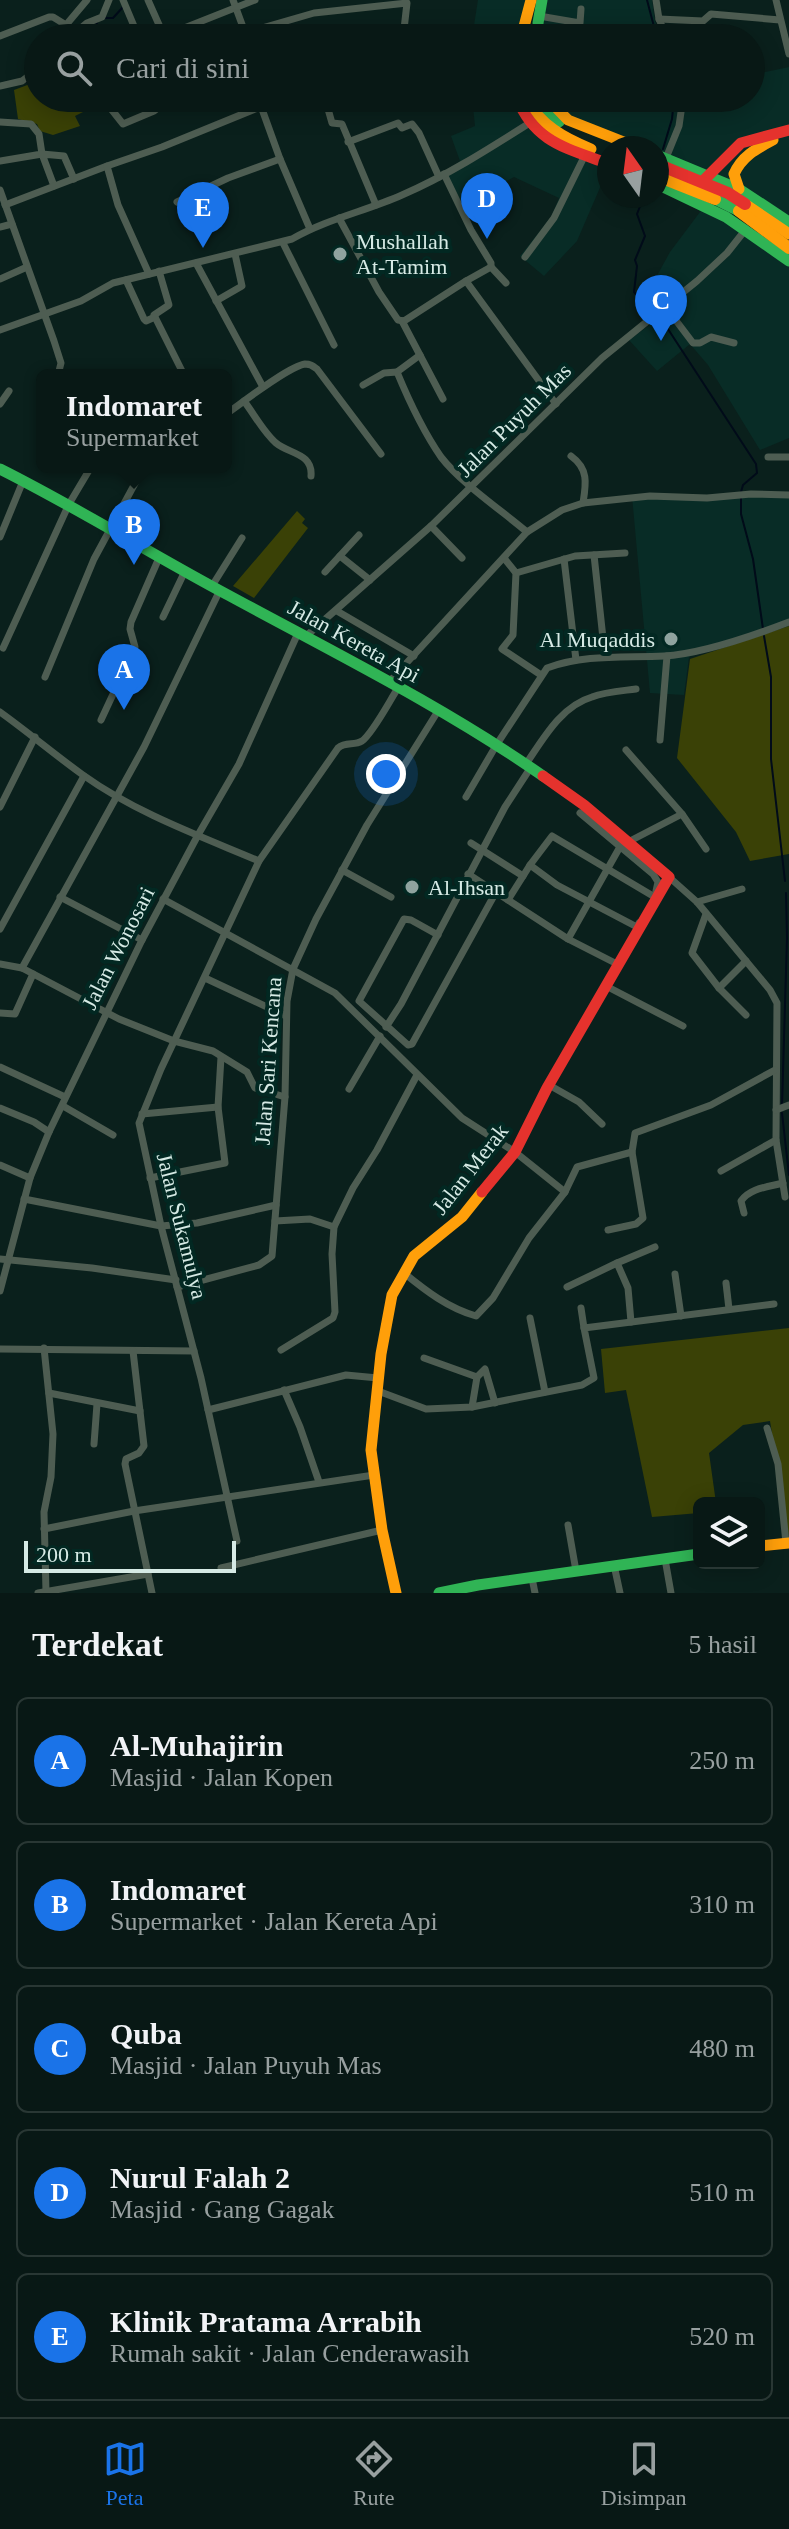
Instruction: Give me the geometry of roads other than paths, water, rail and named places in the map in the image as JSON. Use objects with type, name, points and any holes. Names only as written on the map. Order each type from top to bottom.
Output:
[{"type":"street","points":[[67,24],[87,0]]},
{"type":"street","points":[[86,24],[102,17],[109,0]]},
{"type":"street","points":[[148,0],[157,24]]},
{"type":"street","points":[[190,24],[233,4],[255,0]]},
{"type":"street","points":[[531,0],[532,24]]},
{"type":"street","points":[[534,24],[542,0]]},
{"type":"street","points":[[656,0],[661,24]]},
{"type":"street","points":[[776,0],[789,53]]},
{"type":"street","points":[[281,24],[314,13],[407,3],[405,24]]},
{"type":"street","points":[[125,4],[133,24]]},
{"type":"street","points":[[233,4],[241,24]]},
{"type":"street","points":[[574,24],[580,23],[581,9]]},
{"type":"street","points":[[659,19],[703,21],[711,14],[780,17],[789,12]]},
{"type":"street","points":[[31,24],[49,17],[64,24]]},
{"type":"street","points":[[0,36],[24,27]]},
{"type":"street","points":[[0,86],[24,80]]},
{"type":"street","points":[[114,112],[123,124],[152,112]]},
{"type":"street","points":[[5,205],[162,147],[237,112]]},
{"type":"street","points":[[263,112],[310,229]]},
{"type":"street","points":[[328,112],[331,122],[342,124],[376,205]]},
{"type":"street","points":[[523,112],[528,124],[552,142],[597,160]]},
{"type":"street","points":[[534,112],[554,131],[597,151]]},
{"type":"street","points":[[547,112],[560,123],[597,139]]},
{"type":"street","points":[[560,112],[568,120],[609,136]]},
{"type":"street","points":[[669,146],[679,126],[681,112]]},
{"type":"street","points":[[0,122],[31,124],[39,134],[42,154],[54,186]]},
{"type":"street","points":[[348,142],[398,123],[402,128],[412,124],[491,267],[506,283]]},
{"type":"street","points":[[0,330],[69,306],[101,287],[283,243],[310,229],[402,195],[441,176],[528,124]]},
{"type":"street","points":[[669,161],[704,164],[721,158],[752,138],[789,133]]},
{"type":"street","points":[[713,178],[740,152],[789,133]]},
{"type":"street","points":[[739,189],[734,178],[739,163],[749,153],[773,140]]},
{"type":"street","points":[[700,202],[734,149]]},
{"type":"street","points":[[0,161],[42,154],[64,156],[74,179]]},
{"type":"street","points":[[525,257],[554,218],[585,155]]},
{"type":"street","points":[[177,202],[228,178],[280,159]]},
{"type":"street","points":[[669,162],[739,189],[789,222]]},
{"type":"street","points":[[669,164],[728,193],[789,234]]},
{"type":"street","points":[[107,166],[118,205],[149,274]]},
{"type":"street","points":[[669,185],[739,211],[789,248]]},
{"type":"street","points":[[669,186],[747,228],[789,261]]},
{"type":"street","points":[[0,190],[45,313],[61,363],[60,369]]},
{"type":"street","points":[[747,228],[740,212],[742,206],[751,202],[765,205]]},
{"type":"street","points":[[339,218],[379,292],[398,320],[402,321],[443,399]]},
{"type":"street","points":[[0,227],[12,224]]},
{"type":"street","name":"Jalan Puyuh Mas","points":[[302,635],[337,611],[431,526],[602,358],[717,262],[747,228]]},
{"type":"street","points":[[283,243],[334,345]]},
{"type":"street","points":[[216,301],[242,286],[235,254]]},
{"type":"street","points":[[196,263],[263,387]]},
{"type":"street","points":[[0,279],[27,267]]},
{"type":"street","points":[[402,321],[491,267]]},
{"type":"street","points":[[126,280],[146,321],[169,305],[159,271]]},
{"type":"street","points":[[466,281],[556,404]]},
{"type":"street","points":[[662,308],[693,343],[712,337],[734,343]]},
{"type":"street","points":[[155,317],[181,369]]},
{"type":"street","points":[[363,385],[384,373],[397,372],[420,355]]},
{"type":"street","points":[[232,410],[263,387],[302,365],[311,365],[381,454]]},
{"type":"street","points":[[397,372],[411,405],[441,457],[527,532]]},
{"type":"street","points":[[0,404],[9,391]]},
{"type":"street","points":[[244,401],[277,444],[300,453],[310,465],[311,476]]},
{"type":"street","points":[[571,456],[581,465],[586,476],[583,503]]},
{"type":"street","points":[[768,457],[789,457]]},
{"type":"street","name":"Jalan Kereta Api","points":[[0,469],[69,504],[159,558],[497,744],[577,800],[624,844],[669,877]]},
{"type":"street","points":[[3,648],[69,504],[87,473]]},
{"type":"street","points":[[45,677],[94,559],[142,473]]},
{"type":"street","points":[[0,537],[23,481]]},
{"type":"street","name":"Jalan Sukamulya","points":[[237,1541],[139,1123],[259,861],[338,748],[365,738],[414,656],[527,532],[562,510],[583,503],[650,496],[707,498],[789,495]]},
{"type":"street","points":[[431,526],[462,558]]},
{"type":"street","points":[[325,572],[359,535]]},
{"type":"street","points":[[22,968],[144,747],[242,538]]},
{"type":"street","points":[[516,573],[564,559],[625,553]]},
{"type":"street","points":[[594,555],[605,657]]},
{"type":"street","points":[[340,556],[370,580]]},
{"type":"street","points":[[101,720],[135,647],[131,622],[159,558]]},
{"type":"street","points":[[504,558],[516,573],[513,635],[502,649],[541,675]]},
{"type":"street","points":[[564,559],[576,660]]},
{"type":"street","points":[[163,617],[185,571]]},
{"type":"street","points":[[337,611],[414,656]]},
{"type":"street","points":[[466,797],[541,675],[549,667],[605,657],[667,656],[748,636],[789,622]]},
{"type":"street","name":"Jalan Wonosari","points":[[0,1291],[4,1260],[30,1178],[49,1132],[142,940],[239,764],[302,635]]},
{"type":"street","points":[[660,740],[667,656]]},
{"type":"street","points":[[386,1027],[505,807],[558,720],[592,696],[636,689]]},
{"type":"street","name":"Jalan Sari Kencana","points":[[176,1284],[268,1261],[273,1253],[285,1097],[287,1001],[293,969],[367,825],[438,711]]},
{"type":"street","points":[[0,712],[84,776],[117,796],[259,861]]},
{"type":"street","points":[[0,807],[35,737]]},
{"type":"street","points":[[626,750],[682,814],[706,849]]},
{"type":"street","points":[[0,929],[84,776]]},
{"type":"street","points":[[530,865],[557,885],[637,927],[658,885],[655,876],[624,844],[580,813]]},
{"type":"street","points":[[568,939],[624,844],[682,814]]},
{"type":"street","points":[[508,900],[552,836],[653,896]]},
{"type":"street","points":[[471,843],[523,876]]},
{"type":"street","points":[[342,870],[391,897]]},
{"type":"street","points":[[468,874],[568,939],[619,965]]},
{"type":"street","points":[[669,877],[697,902],[776,1001],[776,1140],[785,1197]]},
{"type":"street","name":"Jalan Merak","points":[[396,1593],[382,1530],[371,1450],[385,1323],[392,1295],[414,1256],[462,1217],[515,1152],[549,1085],[669,877]]},
{"type":"street","points":[[697,902],[742,889]]},
{"type":"street","points":[[438,935],[404,919],[359,1001],[408,1045],[412,1044],[496,892]]},
{"type":"street","points":[[60,897],[142,940]]},
{"type":"street","points":[[163,899],[335,993],[462,1118],[515,1152],[565,1192]]},
{"type":"street","points":[[706,914],[692,953],[719,988],[746,1015]]},
{"type":"street","points":[[719,988],[746,961]]},
{"type":"street","points":[[0,964],[22,968],[174,1041],[213,1051],[247,1072],[255,1088],[285,1097]]},
{"type":"street","points":[[0,1013],[15,1014],[33,974]]},
{"type":"street","points":[[205,978],[286,1016]]},
{"type":"street","points":[[606,986],[683,1026]]},
{"type":"street","points":[[349,1089],[380,1036]]},
{"type":"street","points":[[150,1178],[225,1163],[218,1107],[221,1057]]},
{"type":"street","points":[[0,1067],[64,1101],[113,1135]]},
{"type":"street","points":[[608,1230],[636,1224],[643,1218],[632,1152],[633,1135],[637,1131],[711,1105],[775,1070]]},
{"type":"street","points":[[281,1350],[333,1318],[334,1227],[417,1075]]},
{"type":"street","points":[[549,1085],[579,1102],[602,1124]]},
{"type":"street","points":[[776,1110],[789,1105]]},
{"type":"street","points":[[142,1114],[218,1107]]},
{"type":"street","points":[[0,1108],[49,1132]]},
{"type":"street","points":[[721,1171],[776,1140]]},
{"type":"street","points":[[404,1273],[420,1288],[443,1302],[476,1316],[493,1298],[529,1238],[565,1192],[575,1169],[580,1165],[632,1152]]},
{"type":"street","points":[[0,1165],[30,1178]]},
{"type":"street","points":[[744,1213],[743,1196],[783,1183]]},
{"type":"street","points":[[24,1199],[161,1226],[197,1223],[276,1205]]},
{"type":"street","points":[[275,1221],[310,1219],[334,1227]]},
{"type":"street","points":[[567,1287],[655,1247]]},
{"type":"street","points":[[4,1260],[92,1268],[176,1284]]},
{"type":"street","points":[[617,1263],[628,1288],[631,1322]]},
{"type":"street","points":[[675,1274],[681,1316]]},
{"type":"street","points":[[726,1283],[729,1309]]},
{"type":"street","points":[[584,1328],[774,1304]]},
{"type":"street","points":[[208,1410],[346,1375],[378,1385],[426,1409],[472,1407],[582,1385],[594,1378],[581,1308]]},
{"type":"street","points":[[530,1318],[545,1392]]},
{"type":"street","points":[[44,1348],[53,1434],[51,1477],[44,1512],[42,1592],[78,1590],[148,1574]]},
{"type":"street","points":[[0,1349],[194,1351]]},
{"type":"street","points":[[133,1351],[144,1446],[125,1461],[152,1593]]},
{"type":"street","points":[[424,1358],[477,1377]]},
{"type":"street","points":[[472,1407],[477,1377],[482,1370],[487,1370],[495,1403]]},
{"type":"street","points":[[284,1390],[319,1482]]},
{"type":"street","points":[[49,1393],[140,1411]]},
{"type":"street","points":[[94,1444],[97,1404]]},
{"type":"street","points":[[765,1545],[787,1543],[778,1464],[767,1428]]},
{"type":"street","points":[[44,1529],[134,1511],[374,1475]]},
{"type":"street","points":[[568,1525],[576,1571]]},
{"type":"street","points":[[221,1568],[382,1530]]},
{"type":"street","points":[[439,1593],[693,1555]]},
{"type":"street","points":[[665,1559],[671,1593]]},
{"type":"street","points":[[614,1565],[620,1593]]},
{"type":"street","points":[[532,1578],[535,1593]]},
{"type":"waterway","points":[[647,0],[653,24]]},
{"type":"waterway","points":[[105,18],[113,18],[123,7]]},
{"type":"waterway","points":[[667,136],[673,112]]},
{"type":"waterway","points":[[639,208],[637,214],[645,236],[635,260],[634,292],[666,326],[756,464],[757,473],[743,485],[741,492]]},
{"type":"waterway","points":[[741,498],[741,514],[753,559],[763,629]]},
{"type":"waterway","points":[[764,636],[771,677],[771,759],[785,881]]},
{"type":"waterway","points":[[782,1106],[786,893]]},
{"type":"waterway","points":[[782,1113],[789,1175]]},
{"type":"place","name":"Nurul Falah 2","points":[[487,239]]},
{"type":"place","name":"Klinik Pratama Arrabih","points":[[203,248]]},
{"type":"place","name":"Mushallah At-Tamim","points":[[340,254]]},
{"type":"place","name":"Quba","points":[[661,341]]},
{"type":"place","name":"Indomaret","points":[[134,565]]},
{"type":"place","name":"Al Muqaddis","points":[[671,639]]},
{"type":"place","name":"Al-Muhajirin","points":[[124,710]]},
{"type":"place","name":"Al-Ihsan","points":[[412,887]]}]
